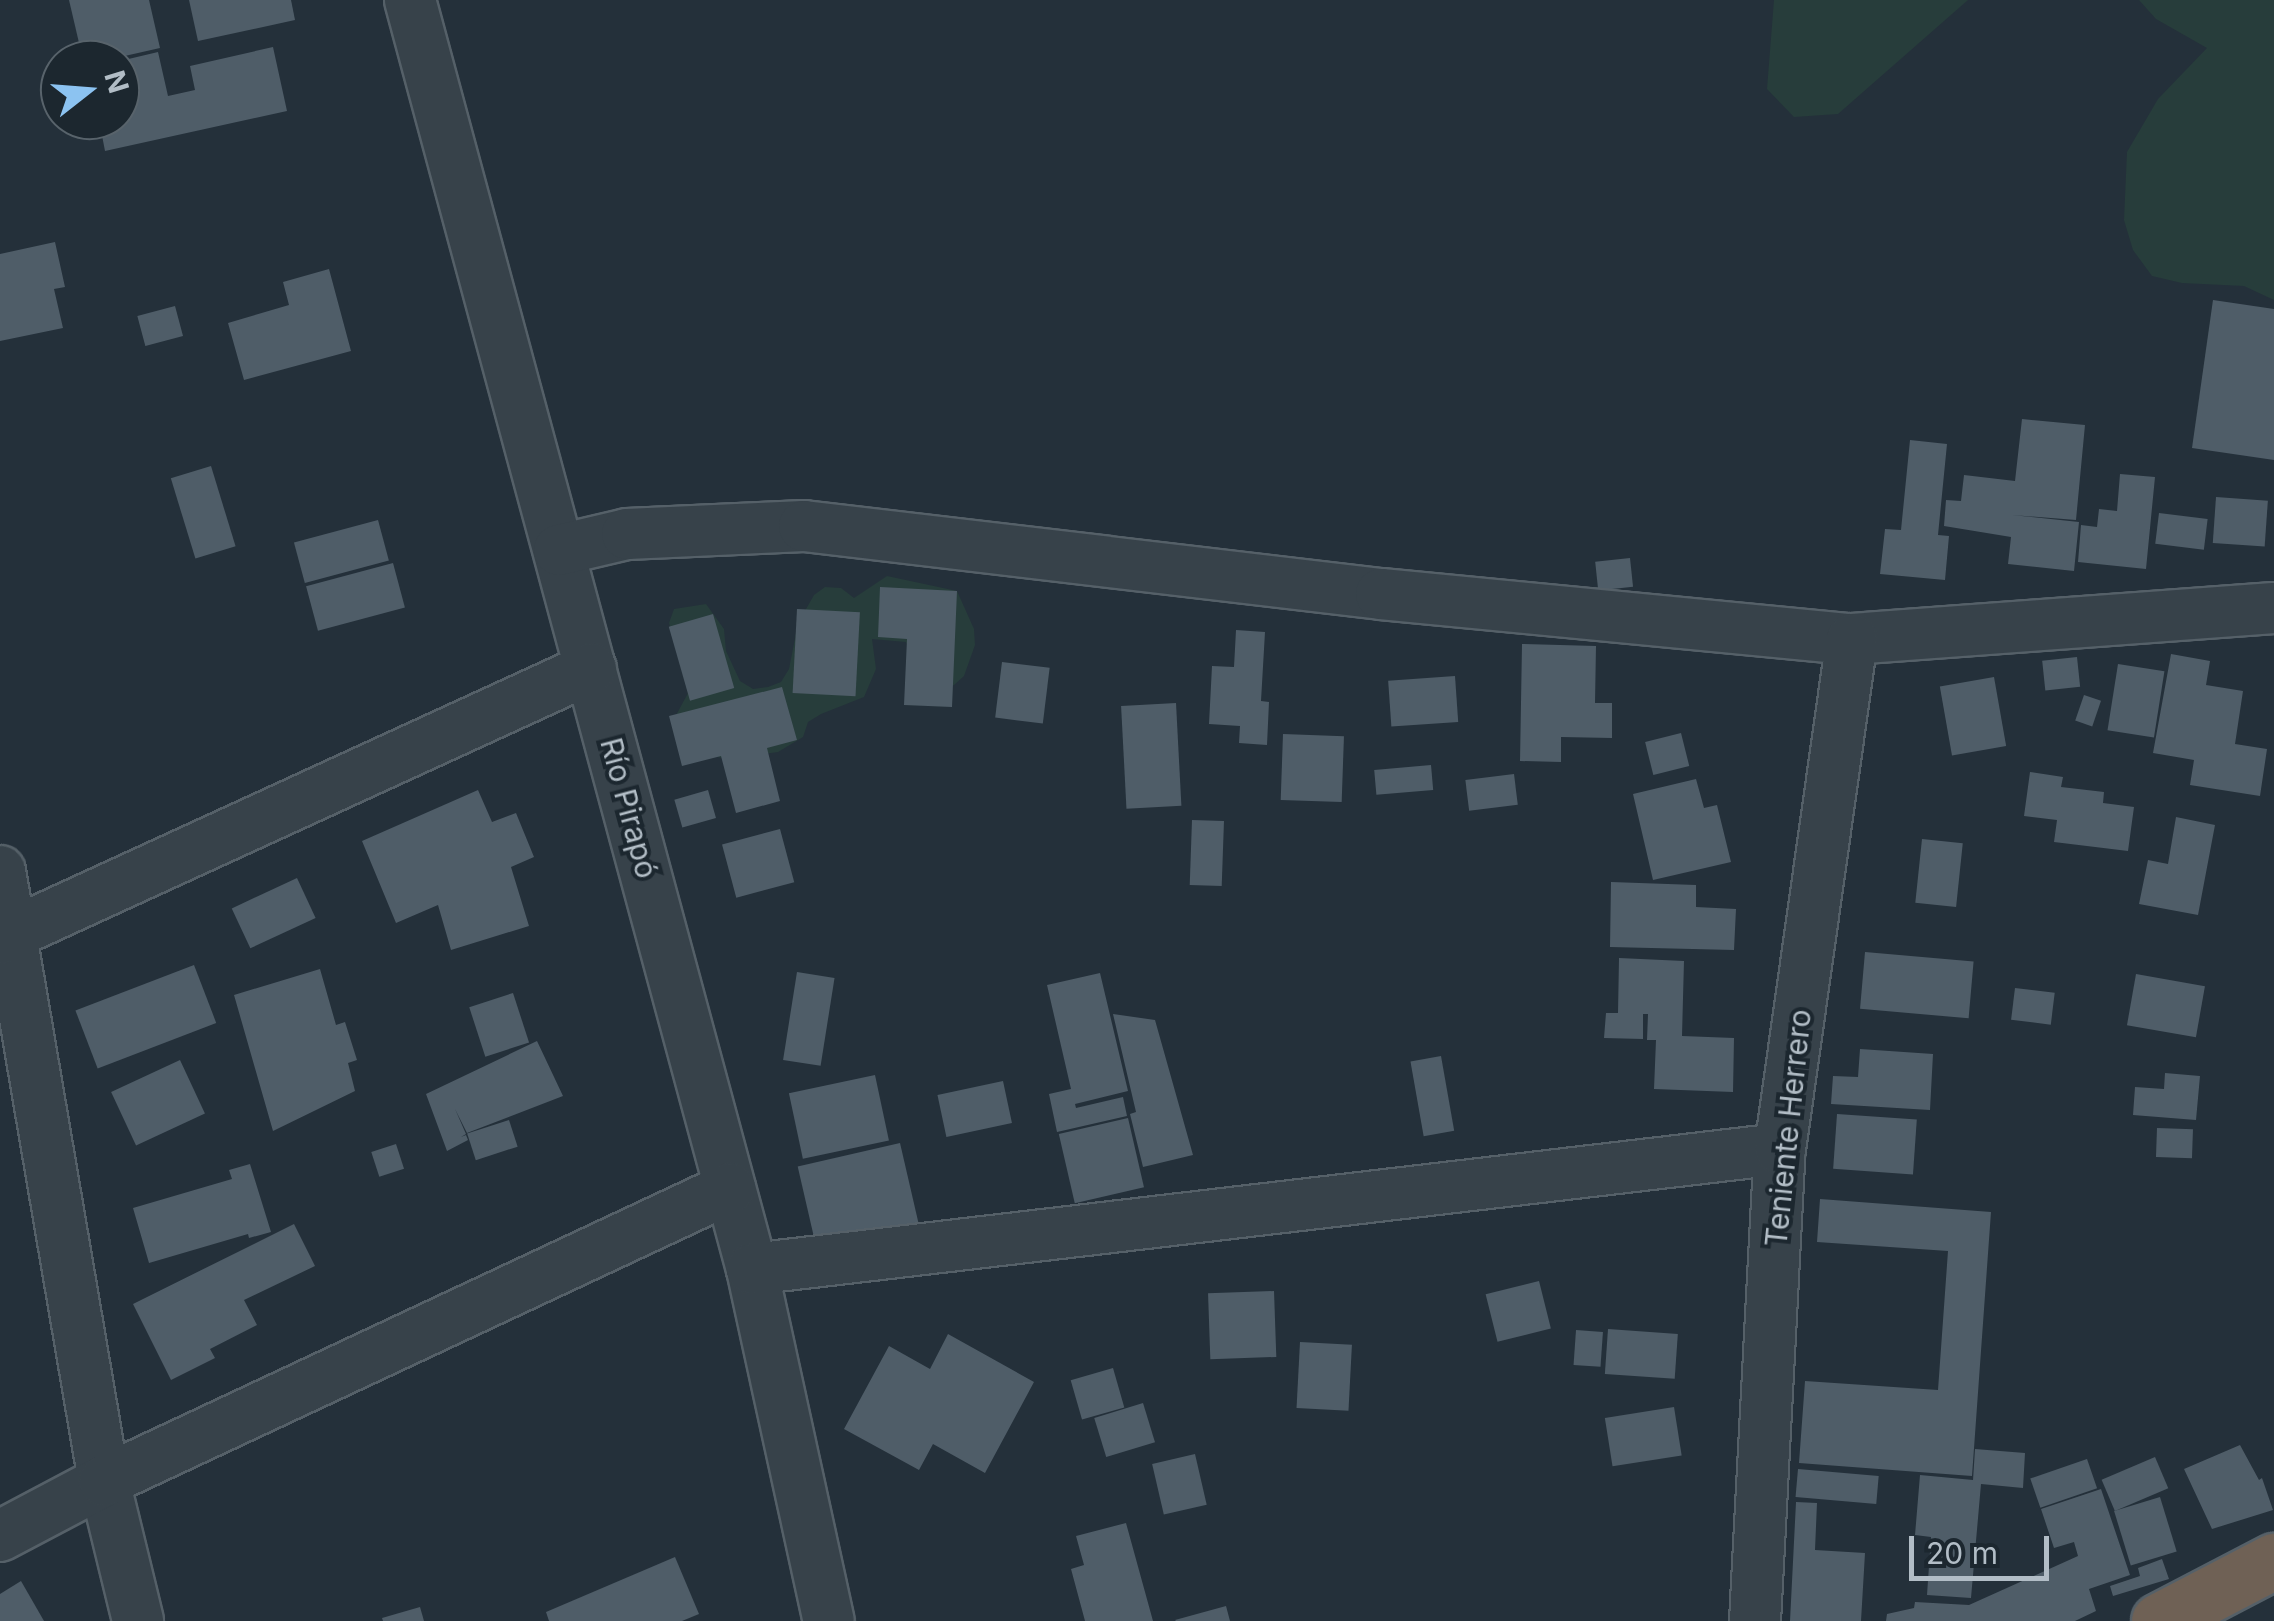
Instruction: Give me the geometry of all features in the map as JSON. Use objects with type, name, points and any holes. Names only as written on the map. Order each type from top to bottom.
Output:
[{"type":"highway","points":[[2159,1621],[2274,1561]]},
{"type":"street","name":"Río Pirapó","points":[[410,0],[752,1269],[829,1621]]},
{"type":"street","points":[[560,550],[626,534],[804,526],[1381,594],[1852,639],[2274,608]]},
{"type":"street","name":"Teniente Herrero","points":[[1755,1621],[1780,1149],[1852,639]]},
{"type":"street","points":[[7,937],[591,668]]},
{"type":"street","points":[[0,871],[7,937],[104,1481],[138,1621]]},
{"type":"street","points":[[752,1269],[1780,1149]]},
{"type":"street","points":[[0,1536],[104,1481],[730,1188]]},
{"type":"green space","points":[[1774,0],[1968,0],[1838,114],[1794,117],[1767,89]]},
{"type":"green space","points":[[2139,0],[2274,0],[2274,300],[2244,286],[2182,283],[2152,276],[2133,250],[2124,220],[2127,152],[2158,99],[2207,48],[2156,19]]},
{"type":"green space","points":[[887,576],[957,591],[974,629],[975,645],[964,676],[941,691],[917,671],[906,642],[872,639],[876,669],[864,697],[808,722],[803,737],[778,752],[730,759],[698,754],[674,719],[688,693],[669,623],[674,609],[706,604],[724,629],[726,651],[740,681],[753,689],[768,687],[781,682],[789,669],[798,623],[814,595],[825,587],[841,588],[854,598]]},
{"type":"building","points":[[69,0],[149,0],[160,48],[140,53],[140,40],[78,40]]},
{"type":"building","points":[[189,0],[291,0],[295,20],[198,41]]},
{"type":"building","points":[[273,47],[287,111],[105,151],[103,140],[140,140],[140,56],[158,52],[168,96],[195,90],[190,66]]},
{"type":"building","points":[[55,242],[65,287],[54,289],[63,328],[0,341],[0,254]]},
{"type":"building","points":[[329,269],[351,351],[244,380],[228,323],[289,305],[283,282]]},
{"type":"building","points":[[2213,300],[2274,309],[2274,460],[2192,448]]},
{"type":"building","points":[[175,306],[183,336],[145,346],[137,316]]},
{"type":"building","points":[[2022,419],[2085,425],[2076,520],[2012,515],[2079,522],[2074,571],[2008,564],[2011,537],[1944,526],[1946,500],[1961,501],[1964,475],[2015,481]]},
{"type":"building","points":[[1910,440],[1947,444],[1938,535],[1949,536],[1945,580],[1880,574],[1885,529],[1901,530]]},
{"type":"building","points":[[211,466],[236,546],[195,559],[171,478]]},
{"type":"building","points":[[2120,474],[2155,477],[2146,569],[2078,562],[2081,525],[2097,527],[2099,509],[2117,511]]},
{"type":"building","points":[[2216,497],[2268,501],[2265,547],[2213,543]]},
{"type":"building","points":[[2159,513],[2208,519],[2204,550],[2155,544]]},
{"type":"building","points":[[378,520],[389,561],[305,583],[294,543]]},
{"type":"building","points":[[1630,558],[1633,587],[1598,590],[1595,562]]},
{"type":"building","points":[[393,563],[405,607],[318,631],[306,586]]},
{"type":"building","points":[[880,587],[957,591],[952,707],[904,705],[907,639],[878,637]]},
{"type":"building","points":[[797,609],[860,612],[856,696],[793,693]]},
{"type":"building","points":[[713,614],[734,688],[690,701],[669,627]]},
{"type":"building","points":[[1236,630],[1265,632],[1261,701],[1269,702],[1267,745],[1239,743],[1240,726],[1209,724],[1212,666],[1234,667]]},
{"type":"building","points":[[1522,644],[1596,646],[1595,703],[1612,703],[1612,738],[1561,737],[1561,762],[1520,761]]},
{"type":"building","points":[[2171,654],[2210,661],[2206,685],[2243,691],[2235,744],[2267,749],[2260,796],[2190,785],[2194,760],[2153,753]]},
{"type":"building","points":[[2077,657],[2080,687],[2045,690],[2042,661]]},
{"type":"building","points":[[1002,662],[1050,668],[1043,723],[995,718]]},
{"type":"building","points":[[2118,664],[2164,671],[2154,738],[2108,730]]},
{"type":"building","points":[[1455,676],[1458,722],[1391,727],[1388,681]]},
{"type":"building","points":[[1994,677],[2006,746],[1952,755],[1940,687]]},
{"type":"building","points":[[782,687],[797,740],[767,748],[780,801],[736,813],[721,756],[682,766],[669,716]]},
{"type":"building","points":[[2084,695],[2101,701],[2092,726],[2075,721]]},
{"type":"building","points":[[1176,703],[1181,806],[1126,809],[1121,706]]},
{"type":"building","points":[[1681,733],[1689,766],[1653,775],[1645,742]]},
{"type":"building","points":[[1283,734],[1344,736],[1342,802],[1281,800]]},
{"type":"building","points":[[1431,765],[1433,790],[1376,795],[1374,770]]},
{"type":"building","points":[[2030,772],[2063,777],[2061,787],[2104,792],[2103,803],[2134,807],[2128,851],[2054,842],[2057,820],[2024,816]]},
{"type":"building","points":[[1514,774],[1518,805],[1469,811],[1465,780]]},
{"type":"building","points":[[1696,779],[1704,808],[1717,805],[1731,862],[1653,880],[1633,794]]},
{"type":"building","points":[[478,790],[492,822],[516,813],[534,857],[511,867],[529,926],[451,950],[438,905],[396,923],[362,841]]},
{"type":"building","points":[[708,790],[716,818],[682,828],[674,800]]},
{"type":"building","points":[[2176,817],[2215,825],[2198,915],[2139,904],[2148,860],[2168,864]]},
{"type":"building","points":[[1192,820],[1224,821],[1222,886],[1190,885]]},
{"type":"building","points":[[780,829],[794,882],[736,898],[722,845]]},
{"type":"building","points":[[1922,839],[1963,843],[1956,907],[1915,903]]},
{"type":"building","points":[[297,878],[316,918],[250,948],[232,908]]},
{"type":"building","points":[[1611,882],[1696,885],[1696,907],[1736,909],[1734,950],[1610,947]]},
{"type":"building","points":[[1865,952],[1974,961],[1969,1018],[1860,1009]]},
{"type":"building","points":[[1619,958],[1684,961],[1682,1036],[1734,1038],[1733,1092],[1654,1089],[1656,1040],[1647,1040],[1648,1014],[1643,1014],[1643,1039],[1604,1038],[1606,1013],[1618,1013]]},
{"type":"building","points":[[194,965],[216,1023],[98,1068],[75,1011]]},
{"type":"building","points":[[320,969],[336,1025],[345,1022],[357,1060],[348,1063],[355,1091],[273,1131],[234,995]]},
{"type":"building","points":[[797,972],[835,978],[821,1066],[783,1060]]},
{"type":"building","points":[[1100,973],[1128,1091],[1075,1104],[1076,1108],[1123,1097],[1127,1116],[1057,1132],[1049,1094],[1071,1089],[1047,985]]},
{"type":"building","points":[[2136,974],[2205,986],[2196,1037],[2127,1025]]},
{"type":"building","points":[[2015,988],[2055,993],[2051,1025],[2011,1020]]},
{"type":"building","points":[[513,993],[529,1042],[485,1057],[469,1007]]},
{"type":"building","points":[[1113,1014],[1155,1020],[1193,1155],[1143,1167],[1130,1114],[1136,1112]]},
{"type":"building","points":[[537,1041],[563,1096],[467,1133],[455,1109],[466,1134],[461,1137],[466,1135],[468,1140],[447,1151],[426,1094]]},
{"type":"building","points":[[1860,1049],[1933,1054],[1930,1110],[1831,1104],[1833,1076],[1858,1077]]},
{"type":"building","points":[[1441,1056],[1454,1131],[1424,1136],[1410,1061]]},
{"type":"building","points":[[180,1060],[205,1113],[136,1146],[111,1092]]},
{"type":"building","points":[[2165,1073],[2200,1076],[2196,1120],[2133,1115],[2135,1087],[2164,1089]]},
{"type":"building","points":[[875,1075],[889,1141],[803,1159],[789,1093]]},
{"type":"building","points":[[1003,1081],[1012,1123],[946,1137],[937,1095]]},
{"type":"building","points":[[1837,1114],[1917,1120],[1913,1174],[1833,1169]]},
{"type":"building","points":[[1128,1118],[1144,1187],[1075,1203],[1059,1134]]},
{"type":"building","points":[[509,1120],[518,1147],[476,1160],[467,1134]]},
{"type":"building","points":[[2157,1128],[2193,1129],[2192,1158],[2156,1157]]},
{"type":"building","points":[[900,1143],[922,1238],[820,1261],[798,1167]]},
{"type":"building","points":[[396,1144],[404,1169],[379,1177],[371,1152]]},
{"type":"building","points":[[250,1164],[271,1232],[249,1238],[248,1234],[149,1263],[133,1208],[232,1179],[229,1170]]},
{"type":"building","points":[[1820,1199],[1991,1212],[1972,1476],[1799,1463],[1805,1381],[1938,1390],[1948,1251],[1817,1242]]},
{"type":"building","points":[[294,1224],[315,1266],[244,1300],[257,1325],[210,1349],[215,1358],[171,1380],[133,1304]]},
{"type":"building","points":[[1539,1281],[1551,1329],[1497,1342],[1486,1294]]},
{"type":"building","points":[[1274,1291],[1276,1357],[1210,1359],[1208,1293]]},
{"type":"building","points":[[1608,1329],[1678,1334],[1675,1379],[1605,1374]]},
{"type":"building","points":[[1576,1330],[1603,1332],[1600,1367],[1574,1365]]},
{"type":"building","points":[[948,1334],[1034,1382],[985,1473],[933,1444],[919,1470],[844,1429],[889,1346],[930,1369]]},
{"type":"building","points":[[1300,1342],[1352,1345],[1348,1411],[1297,1408]]},
{"type":"building","points":[[1113,1368],[1124,1407],[1082,1420],[1071,1380]]},
{"type":"building","points":[[1143,1403],[1155,1442],[1106,1457],[1094,1418]]},
{"type":"building","points":[[1674,1407],[1682,1455],[1613,1466],[1605,1418]]},
{"type":"building","points":[[2240,1445],[2259,1480],[2262,1478],[2273,1510],[2212,1529],[2184,1469]]},
{"type":"building","points":[[1975,1449],[2025,1453],[2023,1488],[1981,1484],[1971,1598],[1927,1595],[1931,1537],[1915,1535],[1920,1475],[1973,1480]]},
{"type":"building","points":[[1195,1454],[1207,1505],[1164,1515],[1152,1464]]},
{"type":"building","points":[[2155,1457],[2168,1488],[2115,1511],[2102,1480]]},
{"type":"building","points":[[2087,1459],[2097,1488],[2040,1508],[2030,1479]]},
{"type":"building","points":[[1798,1469],[1879,1476],[1876,1504],[1796,1497]]},
{"type":"building","points":[[2101,1489],[2130,1575],[2089,1589],[2096,1611],[2075,1621],[1886,1621],[1887,1614],[1914,1608],[1915,1602],[1969,1605],[2078,1556],[2074,1542],[2054,1548],[2041,1509]]},
{"type":"building","points":[[2160,1497],[2177,1552],[2131,1566],[2114,1511]]},
{"type":"building","points":[[1796,1502],[1817,1503],[1815,1550],[1865,1553],[1861,1621],[1790,1621]]},
{"type":"building","points":[[1126,1523],[1153,1621],[1085,1621],[1071,1569],[1084,1565],[1076,1536]]},
{"type":"building","points":[[675,1557],[699,1614],[682,1621],[549,1621],[546,1612]]},
{"type":"building","points":[[2162,1559],[2169,1579],[2113,1596],[2110,1586],[2140,1576],[2138,1568]]},
{"type":"building","points":[[21,1581],[44,1621],[0,1621],[0,1594]]},
{"type":"building","points":[[1226,1606],[1230,1621],[1175,1620]]},
{"type":"building","points":[[420,1607],[424,1621],[382,1618]]}]
